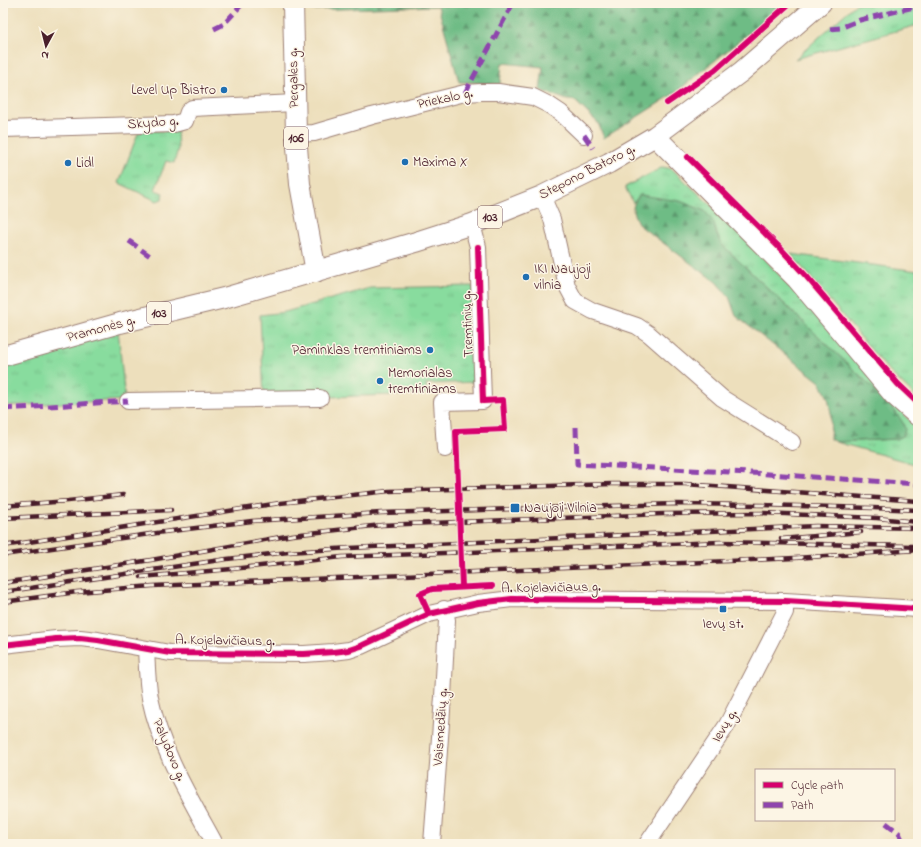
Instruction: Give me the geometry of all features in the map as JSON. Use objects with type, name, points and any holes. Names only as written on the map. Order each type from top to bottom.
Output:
[{"type":"main road","name":"Pergalės g.","points":[[293,3],[296,134],[300,184],[316,272]]},
{"type":"main road","name":"Stepono Batoro g.","points":[[316,272],[472,224],[542,196],[609,163],[655,136],[740,72],[821,3]]},
{"type":"main road","points":[[655,136],[797,279],[894,395],[918,416]]},
{"type":"main road","name":"Pramonės g.","points":[[3,356],[124,322],[224,298],[316,272]]},
{"type":"street","name":"Priekalo g.","points":[[296,134],[314,133],[372,116],[465,93],[482,92],[516,94],[533,97],[550,105],[561,113],[584,135]]},
{"type":"street","name":"Skydo g.","points":[[3,129],[174,124],[185,121],[188,112],[192,108],[295,103]]},
{"type":"street","points":[[542,196],[552,219],[567,286],[575,301],[593,311],[637,326],[649,334],[722,398],[792,442]]},
{"type":"street","name":"Tremtinių g.","points":[[445,449],[442,402],[483,401],[478,247],[472,224]]},
{"type":"street","points":[[128,401],[320,398]]},
{"type":"street","name":"A. Kojelavičiaus g.","points":[[3,645],[80,638],[170,653],[304,654],[333,652],[349,650],[362,646],[429,614],[444,609],[512,599],[785,601],[918,609]]},
{"type":"street","name":"Ievų g.","points":[[647,844],[727,725],[785,612],[785,601]]},
{"type":"street","name":"Vaismedžių g.","points":[[432,844],[444,682],[447,620],[444,609]]},
{"type":"street","name":"Palydovo g.","points":[[146,649],[147,676],[154,714],[169,756],[215,844]]},
{"type":"green space","points":[[311,3],[786,3],[675,93],[604,138],[598,123],[574,100],[567,100],[540,90],[543,67],[502,63],[500,84],[459,82],[438,6],[311,10]]},
{"type":"green space","points":[[857,3],[918,3],[918,25],[795,59]]},
{"type":"green space","points":[[144,131],[177,131],[178,149],[174,163],[166,161],[155,190],[163,193],[162,199],[157,201],[119,183],[138,133]]},
{"type":"green space","points":[[663,167],[672,169],[746,238],[908,419],[918,427],[918,465],[836,442],[897,439],[891,405],[722,245],[717,235],[714,223],[640,195],[633,203],[625,187]]},
{"type":"green space","points":[[640,195],[680,201],[705,211],[714,223],[717,235],[722,245],[891,405],[903,423],[905,429],[903,436],[897,439],[836,442],[830,439],[831,413],[828,398],[820,382],[736,316],[729,297],[716,282],[639,225],[633,206]]},
{"type":"green space","points":[[791,254],[918,271],[918,399],[889,371]]},
{"type":"green space","points":[[473,286],[478,382],[426,384],[427,394],[264,399],[260,315],[285,312],[370,288]]},
{"type":"green space","points":[[118,329],[125,400],[3,406],[3,364]]},
{"type":"railway","points":[[3,546],[280,503],[389,491],[612,484],[685,484],[918,501]]},
{"type":"railway","points":[[3,506],[123,495]]},
{"type":"railway","points":[[3,555],[252,521],[381,513],[676,504],[918,510]]},
{"type":"railway","points":[[3,518],[171,510]]},
{"type":"railway","points":[[3,583],[151,560],[292,535],[382,525],[663,514],[763,513],[877,518],[918,522]]},
{"type":"railway","points":[[3,592],[227,559],[289,552],[816,526],[918,528]]},
{"type":"railway","points":[[781,539],[861,532]]},
{"type":"railway","points":[[141,577],[342,557],[720,542],[912,546]]},
{"type":"railway","points":[[3,602],[77,592],[153,586],[795,558],[918,550]]},
{"type":"marked path","points":[[214,29],[224,24],[243,3]]},
{"type":"marked path","points":[[465,93],[513,3]]},
{"type":"marked path","points":[[830,29],[840,28],[860,20],[918,6]]},
{"type":"marked path","points":[[584,135],[593,148]]},
{"type":"marked path","points":[[129,241],[153,258]]},
{"type":"marked path","points":[[3,409],[128,401]]},
{"type":"marked path","points":[[576,427],[577,464],[768,474],[918,484]]},
{"type":"marked path","points":[[886,823],[899,833],[904,844]]},
{"type":"cycle path","points":[[667,103],[715,70],[790,3]]},
{"type":"cycle path","points":[[688,157],[781,249],[807,277],[898,384],[918,403]]},
{"type":"cycle path","points":[[462,587],[456,431],[505,429],[503,400],[483,401],[478,247]]},
{"type":"cycle path","points":[[429,614],[420,594],[432,589],[492,586]]},
{"type":"cycle path","points":[[3,645],[80,638],[170,653],[304,654],[333,652],[349,650],[361,646],[429,614],[478,603],[512,599],[785,601],[918,609]]},
{"type":"place","name":"Level Up Bistro","points":[[224,90]]},
{"type":"place","name":"Maxima X","points":[[405,162]]},
{"type":"place","name":"Lidl","points":[[68,163]]},
{"type":"place","name":"IKI Naujoji vilnia","points":[[526,277]]},
{"type":"place","name":"Paminklas tremtiniams","points":[[430,350]]},
{"type":"place","name":"Memorialas tremtiniams","points":[[380,381]]},
{"type":"place","name":"Naujoji Vilnia","points":[[515,508]]},
{"type":"place","name":"Ievų st.","points":[[723,609]]}]
